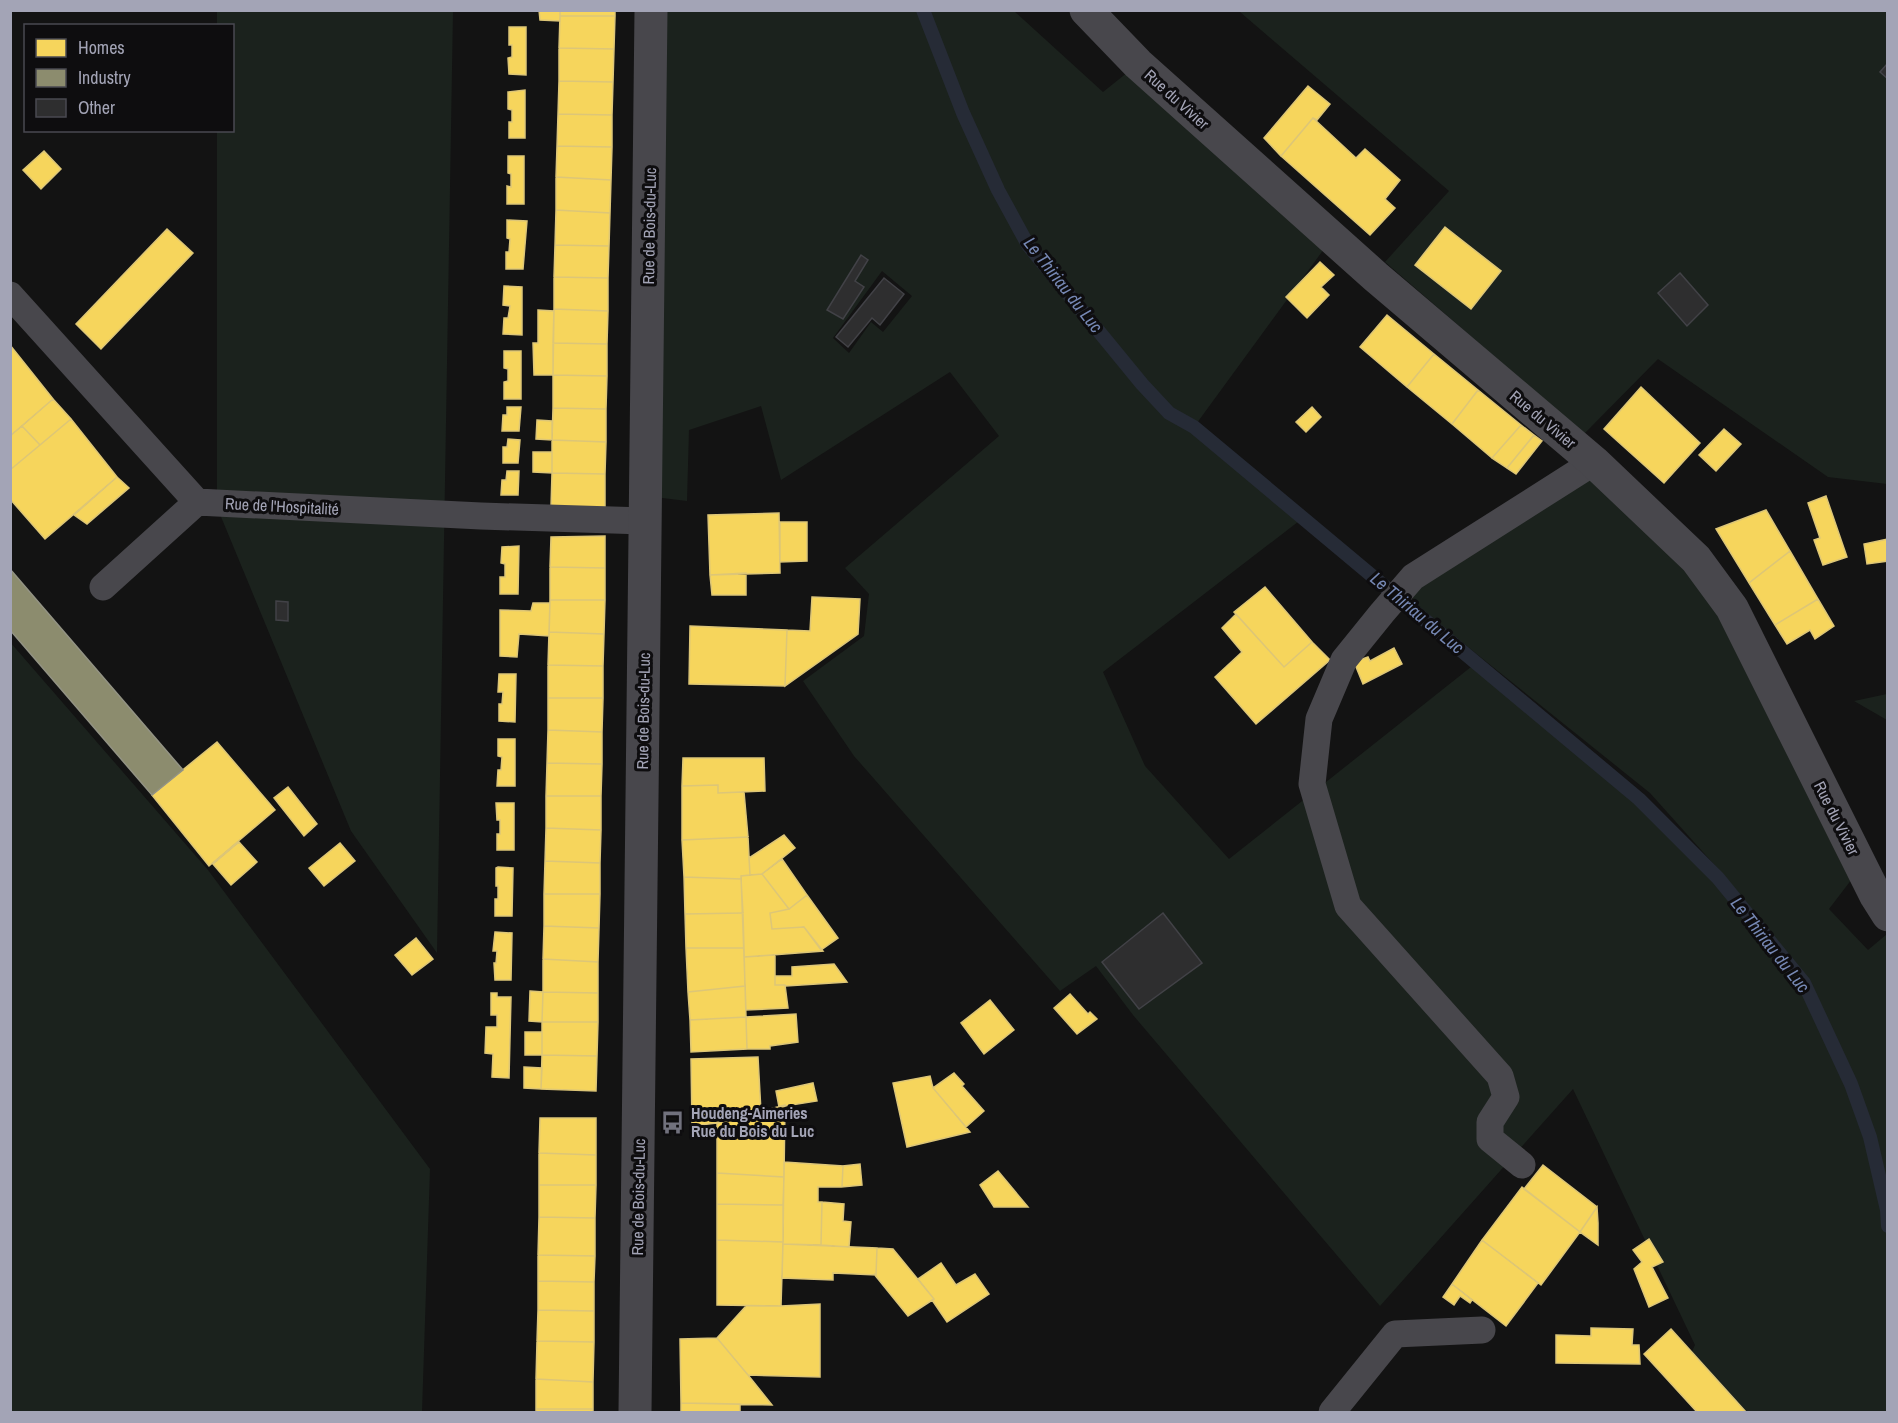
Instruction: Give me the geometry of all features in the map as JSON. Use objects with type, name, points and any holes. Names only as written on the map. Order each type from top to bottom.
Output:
[{"type":"street","name":"Rue de Bois-du-Luc","points":[[635,1413],[651,10]]},
{"type":"street","name":"Rue du Vivier","points":[[1086,10],[1138,64],[1376,277],[1594,462],[1696,559],[1732,608],[1887,915]]},
{"type":"lane","points":[[10,295],[196,502],[103,587]]},
{"type":"lane","points":[[1522,1165],[1490,1139],[1490,1122],[1506,1097],[1500,1076],[1348,906],[1312,784],[1319,719],[1344,660],[1382,613],[1413,578],[1594,462]]},
{"type":"lane","name":"Rue de l'Hospitalité","points":[[196,502],[481,516],[645,521]]},
{"type":"lane","points":[[1332,1413],[1395,1334],[1482,1330]]},
{"type":"shaded area","points":[[1243,10],[1887,11],[1887,484],[1828,477],[1658,359],[1584,434],[1385,262],[1449,191],[1240,12]]},
{"type":"shaded area","points":[[217,11],[453,11],[437,953],[351,831],[217,507],[217,132],[234,132],[234,24],[217,24]]},
{"type":"shaded area","points":[[651,11],[1014,11],[1103,92],[1138,64],[1332,238],[1194,427],[1303,518],[1103,672],[1145,766],[1229,859],[1476,663],[1639,799],[1718,878],[1804,983],[1811,982],[1728,880],[1650,793],[1423,611],[1411,596],[1420,584],[1590,475],[1666,544],[1740,642],[1855,875],[1829,909],[1868,950],[1887,934],[1887,1412],[1731,1412],[1686,1364],[1695,1345],[1573,1089],[1380,1306],[1133,1015],[1096,966],[1060,991],[854,756],[803,681],[864,636],[869,594],[845,568],[999,436],[950,372],[781,480],[761,406],[689,430],[687,501],[646,496]],"holes":[[[882,271],[912,296],[883,332],[871,322],[849,353],[833,338]]]},
{"type":"shaded area","points":[[10,642],[208,870],[430,1169],[422,1412],[11,1412]]},
{"type":"shaded area","points":[[1887,694],[1887,720],[1854,701]]},
{"type":"building: Homes","points":[[539,10],[560,10],[560,21],[540,20]]},
{"type":"building: Homes","points":[[560,10],[615,10],[615,16],[560,16]]},
{"type":"building: Homes","points":[[560,16],[615,16],[614,49],[559,48]]},
{"type":"building: Homes","points":[[509,27],[526,27],[526,75],[509,74],[508,58],[512,57],[512,45],[509,45]]},
{"type":"building: Homes","points":[[559,48],[614,49],[613,82],[559,81]]},
{"type":"building: Homes","points":[[559,81],[613,82],[612,115],[558,114]]},
{"type":"building: Homes","points":[[1308,86],[1330,104],[1317,120],[1313,118],[1281,156],[1264,138]]},
{"type":"building: Homes","points":[[525,90],[525,138],[509,138],[512,110],[508,109],[508,92]]},
{"type":"building: Homes","points":[[558,114],[612,115],[612,147],[557,146]]},
{"type":"building: Homes","points":[[1313,118],[1356,158],[1365,149],[1400,180],[1385,199],[1395,208],[1370,235],[1281,156]]},
{"type":"building: Homes","points":[[557,146],[612,147],[611,180],[556,177]]},
{"type":"building: Homes","points":[[44,151],[61,169],[41,189],[23,170]]},
{"type":"building: Homes","points":[[508,156],[524,156],[524,204],[507,204],[507,186],[511,187]]},
{"type":"building: Homes","points":[[556,177],[611,180],[610,213],[556,210]]},
{"type":"building: Homes","points":[[556,210],[610,213],[609,246],[555,245]]},
{"type":"building: Homes","points":[[507,220],[527,221],[523,269],[506,269],[506,252],[509,252],[510,239],[507,238]]},
{"type":"building: Homes","points":[[1445,227],[1501,271],[1471,309],[1415,265]]},
{"type":"building: Homes","points":[[167,229],[193,253],[101,349],[76,324]]},
{"type":"building: Homes","points":[[555,245],[609,246],[608,278],[554,277]]},
{"type":"building: Homes","points":[[1320,262],[1334,275],[1321,287],[1329,295],[1307,318],[1286,297]]},
{"type":"building: Homes","points":[[554,277],[608,278],[608,311],[554,309]]},
{"type":"building: Homes","points":[[504,286],[522,287],[522,335],[503,334],[504,318],[508,318],[510,306],[503,305]]},
{"type":"building: Homes","points":[[554,309],[608,311],[607,344],[553,343]]},
{"type":"building: Homes","points":[[538,310],[554,311],[553,375],[534,375],[533,343],[538,343]]},
{"type":"building: Homes","points":[[1387,315],[1434,354],[1407,387],[1360,347]]},
{"type":"building: Homes","points":[[553,343],[607,344],[607,376],[553,375]]},
{"type":"building: Homes","points":[[10,345],[53,399],[10,436]]},
{"type":"building: Homes","points":[[504,351],[521,351],[521,399],[504,399],[504,382],[508,381],[508,369],[504,368]]},
{"type":"building: Homes","points":[[1434,354],[1478,390],[1452,424],[1407,387]]},
{"type":"building: Homes","points":[[553,375],[607,376],[606,409],[553,408]]},
{"type":"building: Homes","points":[[1641,387],[1700,443],[1664,483],[1604,429]]},
{"type":"building: Homes","points":[[1478,390],[1521,425],[1492,458],[1452,424]]},
{"type":"building: Homes","points":[[53,399],[71,419],[40,445],[22,426]]},
{"type":"building: Homes","points":[[507,407],[521,407],[519,431],[502,431],[503,415],[507,415]]},
{"type":"building: Homes","points":[[1312,407],[1321,417],[1306,432],[1296,422]]},
{"type":"building: Homes","points":[[553,408],[606,409],[606,442],[552,440]]},
{"type":"building: Homes","points":[[71,419],[117,477],[45,539],[10,499],[10,470]]},
{"type":"building: Homes","points":[[537,420],[552,421],[552,440],[536,439]]},
{"type":"building: Homes","points":[[1521,425],[1534,435],[1507,468],[1492,458]]},
{"type":"building: Homes","points":[[22,426],[40,445],[10,470],[10,436]]},
{"type":"building: Homes","points":[[1724,429],[1741,444],[1716,471],[1699,455]]},
{"type":"building: Homes","points":[[1534,435],[1542,441],[1516,474],[1507,468]]},
{"type":"building: Homes","points":[[508,439],[520,440],[518,463],[503,463],[503,447],[507,447]]},
{"type":"building: Homes","points":[[552,440],[606,442],[605,474],[552,473]]},
{"type":"building: Homes","points":[[533,452],[552,452],[552,473],[533,472]]},
{"type":"building: Homes","points":[[507,471],[519,471],[518,495],[501,495],[502,480],[506,480]]},
{"type":"building: Homes","points":[[552,473],[605,474],[605,507],[551,507]]},
{"type":"building: Homes","points":[[117,477],[129,488],[87,524],[74,515]]},
{"type":"building: Homes","points":[[1826,496],[1847,557],[1823,565],[1814,540],[1820,538],[1808,503]]},
{"type":"building: Homes","points":[[1766,510],[1790,551],[1749,583],[1716,529]]},
{"type":"building: Homes","points":[[779,513],[780,573],[710,575],[708,515]]},
{"type":"building: Homes","points":[[780,522],[807,522],[807,561],[780,562]]},
{"type":"building: Homes","points":[[605,536],[605,568],[550,567],[551,537]]},
{"type":"building: Homes","points":[[1888,539],[1888,561],[1867,564],[1864,544]]},
{"type":"building: Homes","points":[[519,546],[518,594],[500,594],[500,577],[505,577],[505,564],[501,563],[502,547]]},
{"type":"building: Homes","points":[[1790,551],[1818,599],[1775,625],[1749,583]]},
{"type":"building: Homes","points":[[550,567],[605,568],[605,600],[550,600]]},
{"type":"building: Homes","points":[[746,573],[746,595],[712,595],[710,575]]},
{"type":"building: Homes","points":[[1265,587],[1312,642],[1284,667],[1234,612]]},
{"type":"building: Homes","points":[[812,597],[860,599],[858,634],[785,686],[787,630],[810,631]]},
{"type":"building: Homes","points":[[1818,599],[1834,626],[1815,639],[1810,630],[1787,644],[1775,625]]},
{"type":"building: Homes","points":[[550,600],[605,600],[604,634],[549,632]]},
{"type":"building: Homes","points":[[533,603],[550,603],[549,636],[519,634],[517,657],[500,656],[500,610],[531,611]]},
{"type":"building: Homes","points":[[1236,614],[1284,667],[1312,642],[1330,660],[1256,724],[1215,677],[1242,652],[1222,628]]},
{"type":"building: Homes","points":[[690,626],[787,630],[785,686],[689,684]]},
{"type":"building: Homes","points":[[549,632],[604,634],[603,666],[548,665]]},
{"type":"building: Homes","points":[[1394,648],[1402,664],[1363,684],[1354,662],[1368,657],[1370,661]]},
{"type":"building: Homes","points":[[548,665],[603,666],[603,698],[548,698]]},
{"type":"building: Homes","points":[[499,674],[516,674],[515,722],[499,721],[499,704],[502,704],[503,692],[498,692]]},
{"type":"building: Homes","points":[[548,698],[603,698],[602,732],[548,730]]},
{"type":"building: Homes","points":[[548,730],[602,732],[602,764],[547,763]]},
{"type":"building: Homes","points":[[498,739],[515,739],[515,786],[497,786],[502,757],[498,756]]},
{"type":"building: Homes","points":[[217,742],[275,810],[209,866],[152,795]]},
{"type":"building: Homes","points":[[683,758],[764,758],[765,791],[718,793],[718,785],[682,786]]},
{"type":"building: Homes","points":[[547,763],[602,764],[601,796],[546,796]]},
{"type":"building: Homes","points":[[718,785],[718,793],[744,792],[748,837],[682,840],[682,786]]},
{"type":"building: Homes","points":[[288,787],[317,824],[304,836],[274,798]]},
{"type":"building: Homes","points":[[546,796],[601,796],[601,830],[546,828]]},
{"type":"building: Homes","points":[[496,803],[514,803],[514,850],[497,850],[500,820],[497,820]]},
{"type":"building: Homes","points":[[546,828],[601,830],[600,863],[545,861]]},
{"type":"building: Homes","points":[[784,835],[795,848],[762,874],[750,875],[749,858]]},
{"type":"building: Homes","points":[[748,837],[750,875],[741,876],[741,879],[684,877],[682,840]]},
{"type":"building: Homes","points":[[239,842],[257,862],[231,885],[213,864]]},
{"type":"building: Homes","points":[[340,843],[355,861],[324,886],[309,868]]},
{"type":"building: Homes","points":[[782,859],[807,895],[789,909],[762,874]]},
{"type":"building: Homes","points":[[545,861],[600,863],[600,894],[544,894]]},
{"type":"building: Homes","points":[[496,868],[513,868],[512,916],[495,916],[495,899],[498,899]]},
{"type":"building: Homes","points":[[762,874],[789,909],[770,913],[772,929],[804,927],[823,951],[744,957],[741,876]]},
{"type":"building: Homes","points":[[684,877],[741,879],[743,913],[685,914]]},
{"type":"building: Homes","points":[[544,894],[600,894],[599,928],[544,926]]},
{"type":"building: Homes","points":[[807,895],[838,938],[821,950],[804,927],[772,929],[770,913],[789,909]]},
{"type":"building: Homes","points":[[743,913],[744,948],[686,948],[685,914]]},
{"type":"building: Homes","points":[[544,926],[599,928],[598,962],[543,959]]},
{"type":"building: Homes","points":[[495,932],[512,933],[511,980],[495,980],[494,963],[496,963],[497,951],[493,951]]},
{"type":"building: Homes","points":[[416,938],[433,959],[412,975],[395,955]]},
{"type":"building: Homes","points":[[686,948],[744,948],[745,986],[688,992]]},
{"type":"building: Homes","points":[[775,955],[775,985],[785,985],[788,1008],[746,1010],[744,957]]},
{"type":"building: Homes","points":[[543,959],[598,962],[598,993],[543,992]]},
{"type":"building: Homes","points":[[834,964],[847,982],[775,985],[775,976],[792,976],[792,967]]},
{"type":"building: Homes","points":[[745,986],[746,1017],[690,1020],[688,992]]},
{"type":"building: Homes","points":[[530,991],[543,992],[542,1022],[529,1021]]},
{"type":"building: Homes","points":[[543,992],[598,993],[598,1022],[542,1022]]},
{"type":"building: Homes","points":[[491,993],[497,993],[497,997],[511,997],[509,1078],[492,1077],[493,1054],[485,1053],[486,1027],[497,1027],[497,1015],[491,1015]]},
{"type":"building: Homes","points":[[1070,994],[1088,1014],[1090,1012],[1097,1019],[1077,1034],[1054,1008]]},
{"type":"building: Homes","points":[[990,1000],[1014,1030],[984,1054],[961,1023]]},
{"type":"building: Homes","points":[[796,1014],[798,1042],[770,1046],[770,1049],[747,1049],[746,1017]]},
{"type":"building: Homes","points":[[746,1017],[747,1049],[691,1052],[690,1020]]},
{"type":"building: Homes","points":[[542,1022],[598,1022],[597,1056],[542,1055]]},
{"type":"building: Homes","points":[[525,1032],[542,1032],[542,1055],[525,1055]]},
{"type":"building: Homes","points":[[542,1055],[597,1056],[596,1091],[541,1089]]},
{"type":"building: Homes","points":[[758,1057],[761,1112],[717,1123],[692,1126],[691,1059]]},
{"type":"building: Homes","points":[[524,1067],[542,1068],[541,1089],[524,1088]]},
{"type":"building: Homes","points":[[954,1073],[984,1111],[966,1127],[933,1088]]},
{"type":"building: Homes","points":[[930,1076],[933,1088],[970,1132],[907,1147],[893,1083]]},
{"type":"building: Homes","points":[[813,1083],[817,1101],[779,1107],[776,1091]]},
{"type":"building: Homes","points":[[785,1105],[784,1177],[717,1173],[717,1123]]},
{"type":"building: Homes","points":[[540,1118],[596,1118],[596,1155],[539,1153]]},
{"type":"building: Homes","points":[[539,1153],[596,1155],[596,1185],[539,1185]]},
{"type":"building: Homes","points":[[784,1162],[843,1166],[842,1187],[818,1187],[818,1202],[822,1202],[821,1245],[783,1244]]},
{"type":"building: Homes","points":[[860,1164],[862,1185],[842,1187],[843,1166]]},
{"type":"building: Homes","points":[[1543,1165],[1597,1207],[1580,1232],[1524,1189]]},
{"type":"building: Homes","points":[[998,1171],[1028,1207],[994,1207],[980,1185]]},
{"type":"building: Homes","points":[[717,1173],[784,1177],[783,1205],[717,1204]]},
{"type":"building: Homes","points":[[539,1185],[596,1185],[595,1218],[539,1217]]},
{"type":"building: Homes","points":[[1522,1187],[1580,1232],[1541,1285],[1482,1240]]},
{"type":"building: Homes","points":[[822,1202],[844,1204],[843,1221],[851,1222],[849,1247],[821,1245]]},
{"type":"building: Homes","points":[[717,1204],[783,1205],[783,1242],[717,1240]]},
{"type":"building: Homes","points":[[1597,1207],[1598,1223],[1598,1245],[1580,1232]]},
{"type":"building: Homes","points":[[539,1217],[595,1218],[595,1256],[538,1255]]},
{"type":"building: Homes","points":[[1649,1239],[1663,1262],[1652,1267],[1668,1298],[1649,1307],[1634,1269],[1642,1262],[1633,1250]]},
{"type":"building: Homes","points":[[717,1240],[783,1242],[781,1306],[717,1305]]},
{"type":"building: Homes","points":[[1482,1240],[1538,1283],[1506,1326],[1452,1284]]},
{"type":"building: Homes","points":[[783,1244],[877,1248],[876,1275],[833,1273],[833,1280],[782,1278]]},
{"type":"building: Homes","points":[[877,1248],[893,1249],[934,1299],[908,1316],[874,1274],[876,1275]]},
{"type":"building: Homes","points":[[538,1255],[595,1256],[594,1282],[538,1281]]},
{"type":"building: Homes","points":[[941,1263],[956,1285],[975,1274],[989,1294],[947,1322],[932,1300],[934,1299],[918,1279]]},
{"type":"building: Homes","points":[[538,1281],[594,1282],[594,1311],[538,1310]]},
{"type":"building: Homes","points":[[1452,1284],[1472,1300],[1470,1303],[1460,1296],[1454,1305],[1443,1297]]},
{"type":"building: Homes","points":[[820,1304],[820,1377],[748,1375],[717,1338],[746,1306]]},
{"type":"building: Homes","points":[[538,1310],[594,1311],[594,1342],[537,1341]]},
{"type":"building: Homes","points":[[1591,1328],[1633,1329],[1632,1345],[1639,1345],[1640,1364],[1556,1363],[1556,1335],[1591,1336]]},
{"type":"building: Homes","points":[[1671,1329],[1746,1412],[1697,1412],[1644,1354]]},
{"type":"building: Homes","points":[[717,1338],[772,1405],[681,1403],[680,1339]]},
{"type":"building: Homes","points":[[537,1341],[594,1342],[593,1382],[536,1379]]},
{"type":"building: Homes","points":[[536,1379],[593,1382],[593,1409],[536,1409]]},
{"type":"building: Homes","points":[[681,1403],[740,1404],[740,1412],[681,1412]]},
{"type":"building: Homes","points":[[536,1409],[593,1409],[593,1412],[536,1412]]},
{"type":"building: Industry","points":[[10,569],[183,770],[152,795],[10,630]]},
{"type":"building: Other","points":[[1888,63],[1888,79],[1880,72]]},
{"type":"building: Other","points":[[861,255],[868,260],[855,281],[864,287],[843,319],[827,310]]},
{"type":"building: Other","points":[[1680,273],[1708,305],[1687,326],[1658,293]]},
{"type":"building: Other","points":[[884,278],[904,294],[880,325],[872,318],[848,347],[836,337]]},
{"type":"building: Other","points":[[276,601],[288,602],[288,621],[276,620]]},
{"type":"building: Other","points":[[1163,913],[1202,963],[1139,1009],[1102,962]]},
{"type":"waterway","name":"Le Thiriau du Luc","points":[[923,10],[963,113],[998,190],[1028,245],[1142,384],[1169,413],[1194,427],[1639,799],[1718,878],[1804,983],[1851,1084],[1870,1137],[1887,1210],[1888,1226]]},
{"type":"place","name":"Houdeng-Aimeries Rue du Bois du Luc","points":[[673,1122]]}]
